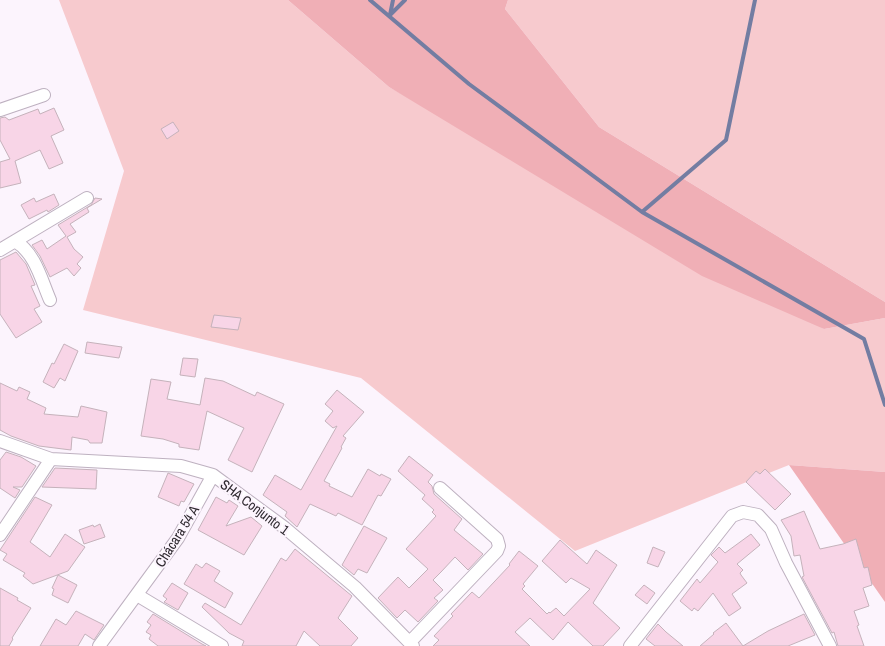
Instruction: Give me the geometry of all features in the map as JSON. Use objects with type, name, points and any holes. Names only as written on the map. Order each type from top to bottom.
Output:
[{"type":"street","points":[[0,110],[44,95]]},
{"type":"street","points":[[0,250],[86,198]]},
{"type":"street","points":[[15,241],[24,247],[33,259],[50,300]]},
{"type":"street","name":"SHA Conjunto 1","points":[[0,440],[51,459],[181,466],[214,475],[285,528],[355,587],[411,644]]},
{"type":"street","points":[[0,535],[51,459]]},
{"type":"street","name":"Chácara 54 A","points":[[99,646],[178,538],[214,475]]},
{"type":"street","points":[[411,644],[497,551],[499,546],[497,539],[440,488]]},
{"type":"street","points":[[634,644],[732,516],[743,512],[758,515],[772,529],[786,563],[830,646]]},
{"type":"street","points":[[138,595],[222,646]]},
{"type":"shaded area","points":[[59,0],[288,0],[389,87],[824,329],[885,318],[885,472],[789,465],[575,551],[361,378],[83,310],[124,171]]},
{"type":"shaded area","points":[[288,0],[508,0],[505,9],[599,127],[885,302],[885,318],[824,329],[702,276],[389,87]]},
{"type":"shaded area","points":[[508,0],[885,0],[885,302],[599,127],[505,9]]},
{"type":"shaded area","points":[[789,465],[885,472],[885,602]]},
{"type":"building","points":[[54,108],[64,130],[51,136],[63,163],[49,169],[40,150],[15,161],[21,183],[0,188],[0,162],[10,159],[0,140],[0,118],[5,117],[9,120],[38,109],[40,114]]},
{"type":"building","points":[[173,122],[179,131],[167,139],[161,129]]},
{"type":"building","points":[[54,194],[59,205],[48,212],[47,210],[29,219],[21,205],[34,198],[36,202]]},
{"type":"building","points":[[95,198],[102,199],[87,208],[89,212],[70,224],[76,232],[67,237],[74,249],[83,257],[77,264],[81,268],[74,276],[67,268],[50,277],[40,256],[32,245],[42,240],[47,249],[66,236],[58,225],[91,205]]},
{"type":"building","points":[[16,252],[26,264],[35,285],[31,286],[40,306],[34,309],[42,322],[16,338],[0,314],[0,260]]},
{"type":"building","points":[[214,315],[241,318],[238,330],[211,327]]},
{"type":"building","points":[[87,342],[122,347],[119,358],[85,353]]},
{"type":"building","points":[[64,344],[78,351],[65,381],[60,378],[54,388],[43,382]]},
{"type":"building","points":[[183,358],[198,359],[195,377],[180,375]]},
{"type":"building","points":[[205,378],[223,381],[255,396],[257,392],[284,404],[252,472],[228,460],[244,428],[207,411],[199,450],[179,447],[179,444],[163,439],[141,436],[151,379],[171,382],[167,399],[200,405]]},
{"type":"building","points":[[0,383],[17,391],[19,387],[30,392],[27,399],[46,408],[44,414],[78,417],[81,406],[107,412],[102,443],[90,443],[88,440],[72,437],[71,450],[39,446],[0,430]]},
{"type":"building","points":[[337,390],[364,412],[343,436],[346,438],[342,448],[324,481],[330,484],[329,486],[352,497],[368,469],[380,476],[381,474],[391,479],[381,496],[378,495],[362,525],[338,513],[336,516],[310,504],[297,527],[285,516],[287,512],[263,495],[275,475],[301,490],[337,426],[333,428],[325,421],[333,411],[325,404]]},
{"type":"building","points":[[6,452],[21,457],[36,466],[22,487],[13,487],[20,490],[15,498],[0,488],[0,460]]},
{"type":"building","points":[[409,456],[433,475],[428,482],[432,486],[434,494],[462,519],[454,530],[483,554],[468,570],[455,557],[433,580],[443,590],[434,598],[438,601],[418,622],[405,610],[397,618],[378,598],[398,577],[409,588],[428,569],[406,549],[436,516],[432,512],[434,510],[422,499],[425,495],[398,471]]},
{"type":"building","points":[[55,468],[97,470],[96,489],[42,487]]},
{"type":"building","points":[[765,469],[791,494],[775,510],[746,482],[756,471],[760,474]]},
{"type":"building","points":[[168,473],[194,484],[184,502],[181,501],[179,506],[158,497]]},
{"type":"building","points":[[35,497],[52,505],[30,542],[50,557],[65,534],[85,547],[68,571],[33,584],[23,576],[25,573],[3,560],[7,554],[0,550]]},
{"type":"building","points":[[216,497],[227,503],[229,500],[238,506],[226,526],[251,517],[262,526],[244,555],[198,530]]},
{"type":"building","points":[[804,511],[820,549],[856,539],[864,568],[868,567],[872,585],[863,588],[869,606],[854,611],[864,646],[838,646],[834,632],[832,633],[802,577],[804,576],[800,555],[794,556],[791,536],[781,520]]},
{"type":"building","points":[[100,524],[105,537],[84,544],[79,530]]},
{"type":"building","points":[[364,526],[387,538],[367,573],[358,569],[354,575],[342,565]]},
{"type":"building","points":[[751,534],[760,545],[737,564],[743,570],[740,573],[747,583],[732,594],[741,608],[729,616],[713,593],[698,611],[694,608],[692,611],[680,601],[697,579],[700,583],[718,562],[711,555],[719,547],[725,553]]},
{"type":"building","points":[[560,540],[587,564],[596,550],[617,565],[593,603],[620,628],[603,646],[593,646],[568,622],[553,640],[530,618],[515,632],[530,646],[433,646],[439,640],[434,636],[453,616],[451,614],[472,592],[479,598],[510,565],[519,551],[538,566],[523,584],[525,586],[522,589],[547,614],[556,608],[564,616],[590,589],[571,578],[566,583],[542,561]]},
{"type":"building","points":[[653,547],[665,552],[658,567],[647,563]]},
{"type":"building","points":[[295,549],[352,596],[338,618],[358,638],[351,646],[320,646],[304,631],[296,646],[242,646],[244,641],[229,633],[202,607],[205,603],[241,625],[281,558],[286,561]]},
{"type":"building","points":[[206,563],[220,571],[214,581],[233,593],[225,608],[184,584],[196,564],[202,568]]},
{"type":"building","points":[[58,575],[77,585],[68,603],[52,595],[54,589],[52,588]]},
{"type":"building","points":[[172,583],[188,593],[178,610],[164,602],[167,599],[163,596]]},
{"type":"building","points":[[644,585],[655,593],[647,604],[635,595]]},
{"type":"building","points":[[0,588],[31,608],[9,646],[0,646]]},
{"type":"building","points":[[76,611],[104,625],[94,640],[85,634],[78,646],[40,646],[56,619],[66,625]]},
{"type":"building","points":[[153,614],[206,646],[158,646],[149,639],[151,635],[146,632],[151,625],[147,622]]},
{"type":"building","points":[[804,614],[815,635],[788,646],[743,646],[768,631]]},
{"type":"building","points":[[726,623],[743,646],[700,646]]},
{"type":"building","points":[[658,624],[683,646],[655,646],[646,639]]},
{"type":"waterway","points":[[370,0],[469,84],[642,212],[864,339],[885,405]]},
{"type":"waterway","points":[[390,15],[393,0]]},
{"type":"waterway","points":[[390,15],[405,0]]},
{"type":"waterway","points":[[642,212],[726,140],[755,0]]}]
